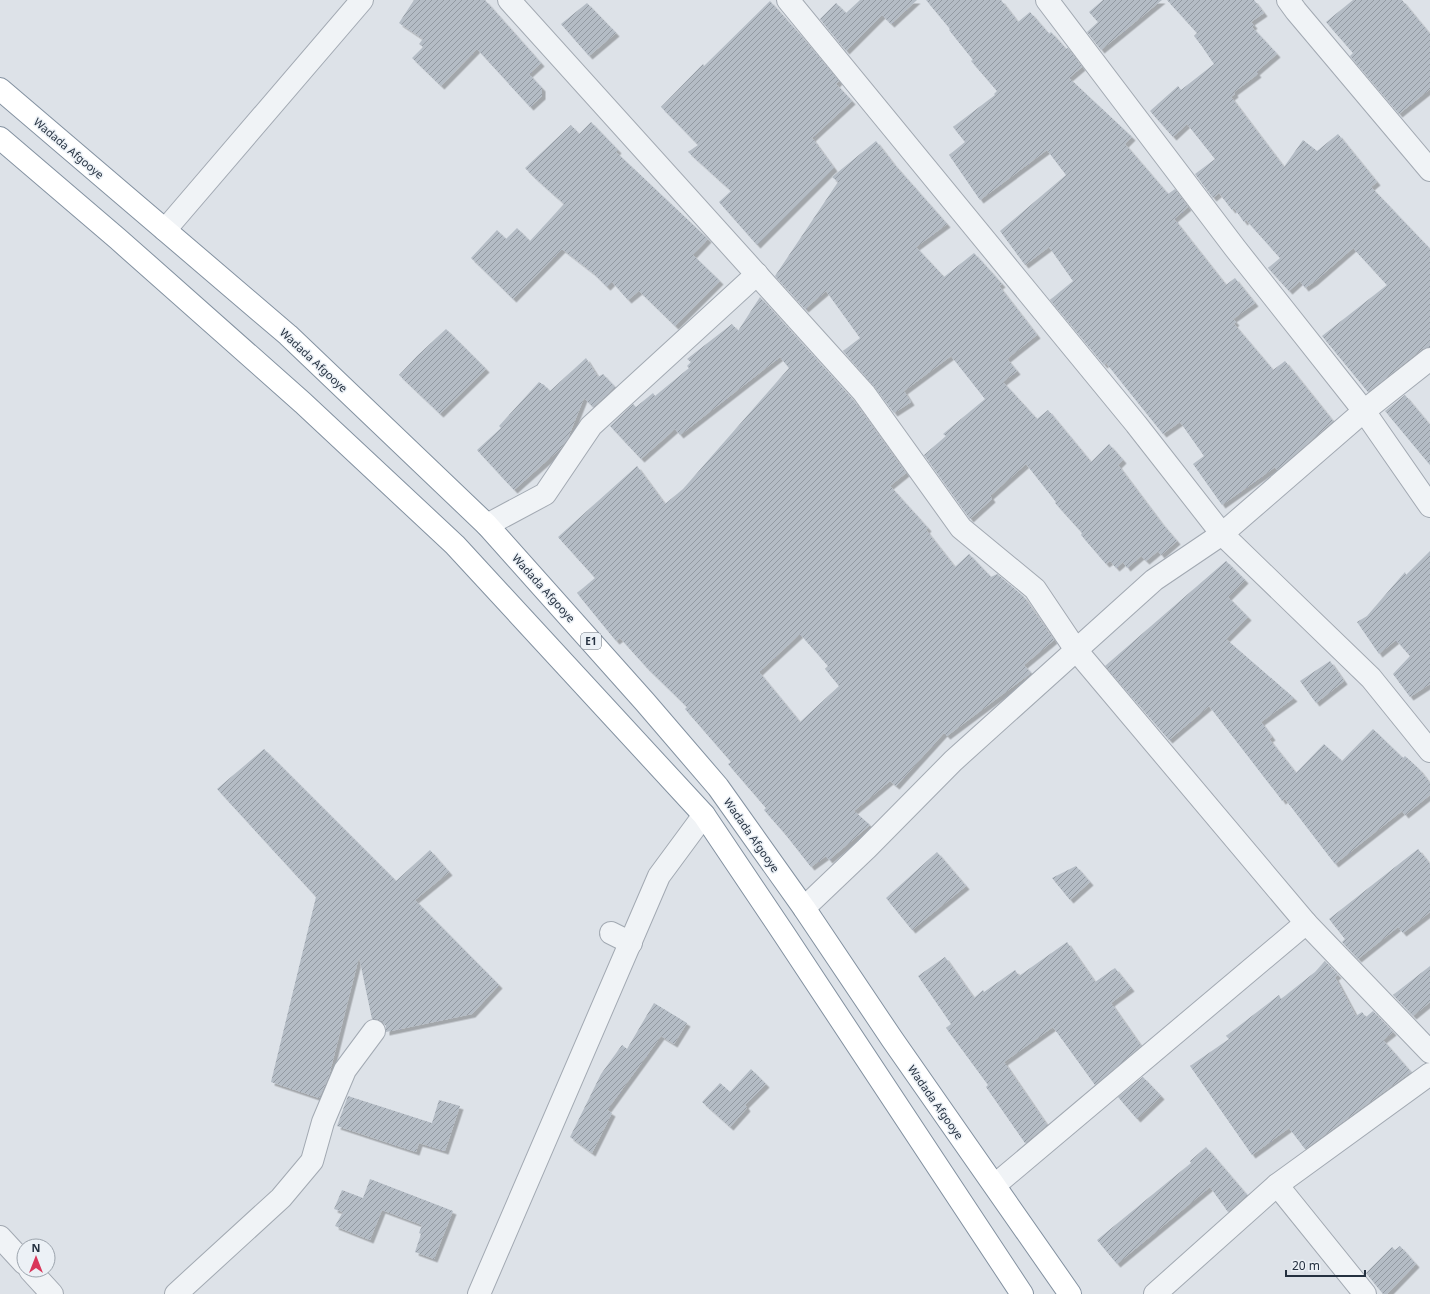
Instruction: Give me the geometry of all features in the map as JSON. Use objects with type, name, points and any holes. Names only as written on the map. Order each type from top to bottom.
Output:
[{"type":"highway","name":"Wadada Afgooye","points":[[0,89],[288,335],[488,524],[718,787],[804,908],[892,1039],[1070,1294]]},
{"type":"highway","points":[[0,138],[297,398],[455,545],[704,815],[1022,1294]]},
{"type":"street","points":[[165,230],[362,0]]},
{"type":"street","points":[[509,0],[864,393],[962,528],[1035,589],[1076,650],[1306,923],[1430,1052]]},
{"type":"street","points":[[788,0],[1136,424],[1222,534],[1371,678],[1430,751]]},
{"type":"street","points":[[1047,0],[1235,248],[1364,411],[1430,506]]},
{"type":"street","points":[[1288,0],[1430,170]]},
{"type":"street","points":[[488,524],[545,494],[591,426],[757,274]]},
{"type":"street","points":[[804,908],[868,848],[953,761],[1154,580],[1222,534],[1364,411],[1430,359]]},
{"type":"street","points":[[479,1294],[659,876],[704,815]]},
{"type":"street","points":[[995,1185],[1306,923]]},
{"type":"street","points":[[611,933],[631,943]]},
{"type":"street","points":[[176,1294],[281,1198],[312,1161],[323,1122],[345,1070],[374,1031]]},
{"type":"street","points":[[1156,1294],[1278,1185],[1430,1074]]},
{"type":"street","points":[[1278,1185],[1366,1294]]},
{"type":"street","points":[[0,1237],[16,1254]]},
{"type":"street","points":[[37,1278],[52,1294]]},
{"type":"building","points":[[414,0],[485,0],[541,63],[529,74],[542,88],[542,96],[530,107],[477,49],[441,86],[412,58],[423,47],[419,44],[423,39],[399,23]]},
{"type":"building","points":[[860,0],[917,0],[891,24],[882,15],[846,51],[820,19],[836,3],[846,13]]},
{"type":"building","points":[[926,0],[1001,0],[1018,22],[1030,12],[1049,34],[1051,32],[1066,49],[1068,48],[1082,67],[1069,78],[1132,137],[1125,144],[1168,194],[1175,189],[1188,207],[1174,219],[1226,285],[1235,278],[1255,303],[1233,319],[1236,322],[1234,324],[1273,370],[1285,361],[1333,421],[1277,470],[1275,467],[1222,505],[1193,464],[1204,456],[1180,422],[1163,434],[1106,363],[1104,365],[1050,300],[1073,281],[1049,247],[1025,265],[1000,231],[1066,175],[1047,150],[980,200],[949,155],[965,142],[953,127],[995,95],[994,94],[997,91],[971,61],[973,60]]},
{"type":"building","points":[[1103,0],[1162,0],[1101,50],[1087,32],[1098,22],[1089,12]]},
{"type":"building","points":[[1167,0],[1254,0],[1264,13],[1251,22],[1254,25],[1252,27],[1277,54],[1256,72],[1258,74],[1234,92],[1235,94],[1231,97],[1284,167],[1303,140],[1317,151],[1338,134],[1377,182],[1371,187],[1430,249],[1430,347],[1422,349],[1368,392],[1322,336],[1387,285],[1353,248],[1314,282],[1305,288],[1300,281],[1289,291],[1268,268],[1280,258],[1246,220],[1244,222],[1234,208],[1232,210],[1219,193],[1213,198],[1195,174],[1215,159],[1187,124],[1173,137],[1150,111],[1178,86],[1181,90],[1214,64],[1194,36],[1197,33]]},
{"type":"building","points":[[1353,0],[1402,0],[1430,34],[1430,89],[1399,114],[1350,56],[1353,53],[1326,22]]},
{"type":"building","points":[[770,1],[839,81],[836,84],[852,101],[812,138],[834,168],[757,245],[719,202],[731,191],[688,152],[698,145],[661,107],[703,64],[704,66]]},
{"type":"building","points":[[587,3],[616,33],[589,56],[561,24]]},
{"type":"building","points":[[591,122],[618,150],[616,152],[708,239],[693,255],[720,281],[675,326],[639,291],[628,300],[612,282],[607,287],[593,273],[562,249],[513,299],[471,258],[497,230],[506,239],[517,228],[530,241],[564,204],[525,168],[571,125],[579,134]]},
{"type":"building","points":[[876,141],[893,163],[947,224],[916,247],[944,277],[974,253],[1002,284],[999,286],[1037,335],[1007,359],[1017,371],[1003,382],[1037,419],[1048,410],[1091,462],[1109,444],[1123,460],[1118,465],[1177,541],[1161,555],[1158,551],[1146,561],[1141,556],[1127,568],[1123,562],[1116,568],[1110,561],[1106,564],[1081,535],[1082,533],[1055,503],[1056,502],[1026,464],[990,496],[992,499],[970,519],[924,455],[946,436],[943,434],[985,399],[951,356],[904,391],[911,402],[894,413],[873,385],[843,351],[860,338],[826,291],[805,309],[775,276],[838,182],[832,177]]},
{"type":"building","points":[[760,297],[854,401],[906,473],[890,486],[928,528],[926,530],[955,567],[969,554],[991,577],[997,574],[1023,596],[1054,640],[1024,665],[1031,673],[947,736],[944,733],[896,786],[890,781],[854,811],[870,825],[829,860],[826,856],[811,867],[764,810],[766,808],[728,764],[731,762],[685,709],[687,707],[647,668],[620,638],[616,641],[577,593],[595,578],[558,537],[637,466],[665,504],[683,489],[789,368],[780,357],[680,435],[675,429],[641,459],[610,426],[633,404],[636,407],[653,393],[655,396],[689,368],[687,366],[691,362],[687,359],[732,324],[738,331]],"holes":[[[800,634],[828,666],[825,669],[839,686],[800,722],[759,672]]]},
{"type":"building","points":[[446,329],[486,369],[440,414],[399,375]]},
{"type":"building","points":[[586,358],[598,377],[603,374],[615,387],[593,407],[584,398],[568,438],[560,449],[514,490],[477,450],[501,428],[499,426],[539,382],[550,391]]},
{"type":"building","points":[[1405,395],[1430,425],[1430,465],[1385,411]]},
{"type":"building","points":[[1430,551],[1430,684],[1410,697],[1393,674],[1410,656],[1396,640],[1379,654],[1357,622],[1367,616],[1405,572],[1406,575]]},
{"type":"building","points":[[1226,561],[1245,580],[1228,597],[1248,617],[1226,639],[1294,698],[1261,722],[1272,737],[1269,739],[1296,773],[1324,744],[1342,761],[1373,729],[1403,758],[1405,756],[1419,769],[1430,783],[1430,795],[1405,815],[1402,811],[1335,864],[1285,799],[1282,801],[1209,706],[1169,740],[1105,666]]},
{"type":"building","points":[[1330,661],[1344,681],[1316,703],[1300,681]]},
{"type":"building","points":[[264,749],[396,881],[430,850],[449,872],[415,900],[499,985],[472,1014],[386,1032],[386,1026],[382,1021],[372,1019],[359,957],[329,1076],[319,1098],[271,1082],[316,897],[217,789]]},
{"type":"building","points":[[1418,849],[1430,864],[1430,912],[1403,933],[1398,927],[1358,959],[1342,942],[1345,939],[1329,919]]},
{"type":"building","points":[[937,852],[966,886],[912,930],[886,898]]},
{"type":"building","points":[[1076,866],[1090,882],[1070,900],[1052,878]]},
{"type":"building","points":[[1067,942],[1095,982],[1115,968],[1131,988],[1111,1003],[1141,1046],[1095,1085],[1053,1027],[1004,1062],[1047,1125],[1025,1143],[986,1087],[988,1085],[946,1028],[951,1024],[918,976],[945,957],[974,998],[983,990],[984,992],[1015,970],[1019,976]]},
{"type":"building","points":[[1325,961],[1338,975],[1335,977],[1356,1016],[1362,1012],[1366,1017],[1373,1011],[1393,1032],[1383,1040],[1411,1072],[1305,1149],[1289,1128],[1252,1155],[1190,1066],[1229,1039],[1226,1036],[1279,995],[1281,999],[1315,972]]},
{"type":"building","points":[[1430,966],[1430,1002],[1413,1016],[1393,995]]},
{"type":"building","points":[[654,1003],[687,1023],[674,1044],[661,1036],[607,1110],[612,1113],[592,1153],[570,1137],[601,1074],[622,1045],[627,1049]]},
{"type":"building","points":[[751,1069],[766,1084],[745,1105],[747,1108],[730,1127],[702,1102],[720,1083],[730,1092]]},
{"type":"building","points":[[1143,1077],[1161,1096],[1137,1119],[1118,1097]]},
{"type":"building","points":[[348,1096],[432,1123],[439,1100],[460,1106],[445,1151],[419,1143],[416,1152],[337,1126]]},
{"type":"building","points":[[1206,1147],[1247,1195],[1228,1212],[1210,1187],[1117,1264],[1097,1240],[1191,1163],[1190,1161]]},
{"type":"building","points":[[370,1179],[453,1211],[434,1259],[415,1252],[421,1234],[419,1233],[422,1225],[382,1210],[370,1240],[335,1226],[343,1212],[334,1209],[342,1190],[363,1198]]},
{"type":"building","points":[[1400,1246],[1416,1264],[1387,1294],[1383,1294],[1366,1273],[1392,1247],[1395,1250]]}]
